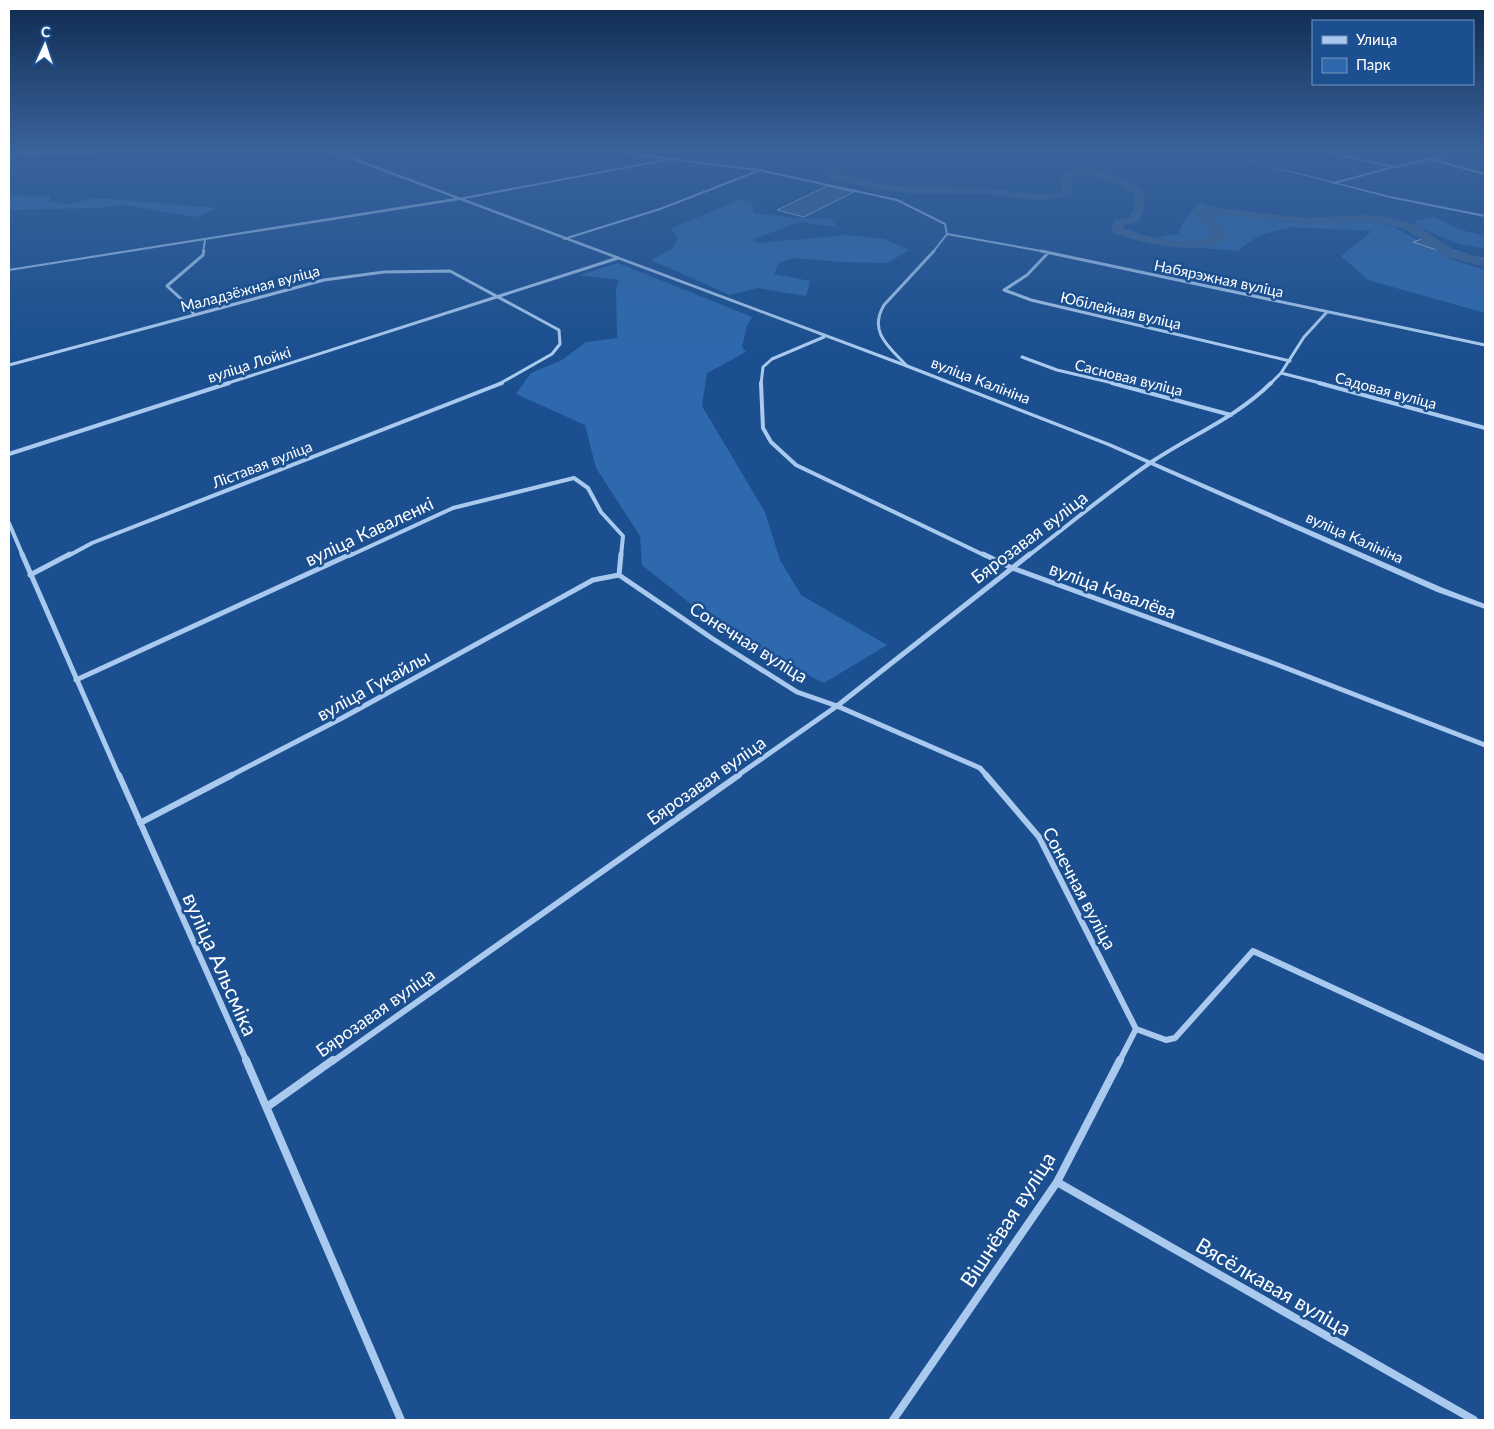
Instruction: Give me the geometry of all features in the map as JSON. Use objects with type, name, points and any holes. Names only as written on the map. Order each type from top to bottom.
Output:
[{"type":"street","points":[[9,270],[352,216]]},
{"type":"street","name":"вуліца Калініна","points":[[504,216],[908,366],[1152,462],[1440,590],[1485,607]]},
{"type":"street","points":[[564,239],[641,216]]},
{"type":"street","points":[[908,366],[877,330],[876,320],[878,313],[884,305],[931,255],[947,234],[945,224],[928,216]]},
{"type":"street","name":"Набярэжная вуліца","points":[[947,234],[1005,243],[1485,345]]},
{"type":"street","points":[[194,314],[190,307],[167,286],[203,255],[205,240]]},
{"type":"street","name":"Юбілейная вуліца","points":[[1048,253],[1027,275],[1004,290],[1031,300],[1290,361]]},
{"type":"street","name":"вуліца Лойкі","points":[[9,454],[618,258]]},
{"type":"street","name":"Маладзёжная вуліца","points":[[9,364],[324,280],[384,272],[450,271],[496,296]]},
{"type":"street","name":"Ліставая вуліца","points":[[30,575],[92,543],[505,382],[552,354],[560,344],[559,330],[496,296]]},
{"type":"street","name":"Бярозавая вуліца","points":[[267,1106],[837,706],[1012,568],[1152,462],[1231,415],[1268,386],[1281,373],[1304,337],[1327,312]]},
{"type":"street","name":"вуліца Кавалёва","points":[[824,336],[772,359],[763,367],[761,376],[763,428],[771,442],[796,465],[1012,568],[1230,647],[1485,745]]},
{"type":"street","name":"Сасновая вуліца","points":[[1022,357],[1057,370],[1231,415]]},
{"type":"street","name":"Садовая вуліца","points":[[1281,373],[1485,428]]},
{"type":"street","name":"вуліца Каваленкі","points":[[76,680],[453,508],[574,478],[583,481],[590,488],[600,511],[623,536],[619,575]]},
{"type":"street","name":"вуліца Альсміка","points":[[9,523],[76,680],[267,1106],[401,1420]]},
{"type":"street","name":"Сонечная вуліца","points":[[619,575],[713,639],[797,692],[837,706],[980,768],[1039,837],[1136,1029]]},
{"type":"street","name":"вуліца Гукайлы","points":[[140,823],[344,717],[593,580],[619,575]]},
{"type":"street","points":[[1136,1029],[1166,1040],[1175,1038],[1253,951],[1485,1058]]},
{"type":"street","name":"Вішнёвая вуліца","points":[[893,1420],[1057,1182],[1136,1029]]},
{"type":"street","name":"Вясёлкавая вуліца","points":[[1057,1182],[1474,1420]]},
{"type":"green space","points":[[702,216],[775,216],[830,219],[838,227],[799,222],[754,239],[756,243],[847,235],[884,239],[909,250],[887,263],[840,262],[796,258],[779,262],[774,274],[810,281],[806,296],[758,288],[730,295],[651,260],[672,249],[678,238],[670,229]]},
{"type":"green space","points":[[1188,216],[1243,216],[1289,223],[1375,222],[1392,226],[1451,259],[1485,270],[1485,313],[1368,280],[1341,256],[1372,231],[1291,227],[1260,235],[1237,251],[1202,248],[1158,237],[1178,234],[1183,222]]},
{"type":"green space","points":[[1434,217],[1458,229],[1485,236],[1485,249],[1458,244],[1416,226],[1415,221]]},
{"type":"green space","points":[[618,263],[752,317],[747,326],[742,347],[746,352],[707,373],[702,406],[765,512],[780,560],[801,595],[887,645],[824,683],[731,636],[642,565],[640,536],[596,468],[585,425],[516,394],[531,373],[562,360],[586,342],[617,338],[616,289],[619,280],[579,275]]},
{"type":"shaded area","points":[[1408,230],[1423,231],[1437,242],[1452,250],[1485,259],[1485,264],[1413,242],[1422,239]]},
{"type":"waterway","points":[[1136,216],[1134,220],[1119,222],[1117,230],[1141,238],[1186,244],[1213,241],[1223,236],[1201,216]]},
{"type":"waterway","points":[[1263,216],[1304,221],[1387,220],[1405,225],[1447,252],[1485,263]]}]
